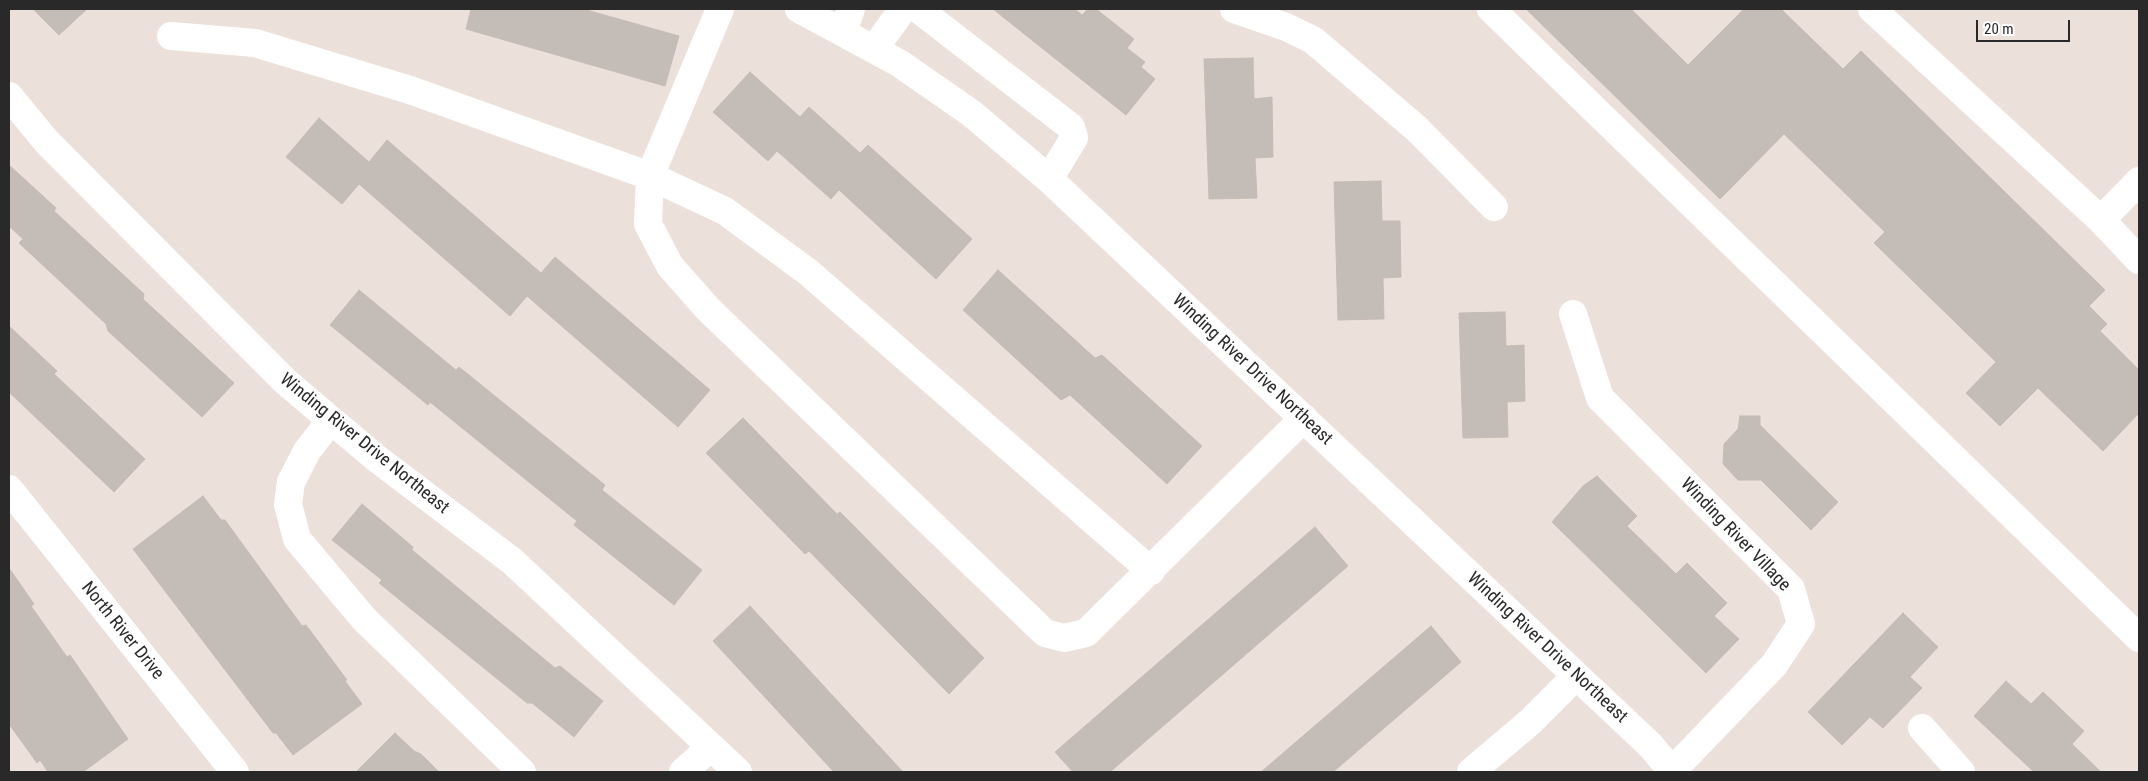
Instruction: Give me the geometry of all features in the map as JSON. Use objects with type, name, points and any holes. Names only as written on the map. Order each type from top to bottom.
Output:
[{"type":"street","points":[[720,9],[650,176],[648,224],[670,266],[708,309],[1045,633],[1064,638],[1086,633],[1304,418]]},
{"type":"street","name":"Winding River Drive Northeast","points":[[799,9],[847,20],[874,49],[971,113],[1049,179],[1650,745],[1672,771]]},
{"type":"street","points":[[874,49],[903,9]]},
{"type":"street","points":[[918,9],[1070,127],[1074,138],[1049,179]]},
{"type":"street","points":[[1234,9],[1286,27],[1313,40],[1417,129],[1494,206]]},
{"type":"street","points":[[1491,9],[2139,638]]},
{"type":"street","points":[[1872,9],[2101,220],[2139,260]]},
{"type":"street","points":[[171,36],[255,43],[410,90],[650,176],[725,212],[808,272],[1151,571]]},
{"type":"street","name":"Winding River Drive Northeast","points":[[9,96],[54,149],[286,382],[376,458],[512,561],[738,772]]},
{"type":"street","points":[[2101,220],[2139,181]]},
{"type":"street","name":"Winding River Village","points":[[1572,314],[1600,398],[1791,589],[1801,624],[1774,666],[1672,771]]},
{"type":"street","points":[[332,420],[307,451],[291,482],[288,504],[297,539],[364,620],[522,772]]},
{"type":"street","name":"North River Drive","points":[[9,489],[235,772]]},
{"type":"street","points":[[1471,772],[1530,722],[1576,676]]},
{"type":"street","points":[[1922,728],[1961,772]]},
{"type":"street","points":[[682,772],[711,747]]},
{"type":"building","points":[[33,9],[87,9],[59,35]]},
{"type":"building","points":[[471,9],[583,9],[679,36],[665,86],[466,29]]},
{"type":"building","points":[[993,9],[1075,9],[1082,15],[1088,9],[1096,9],[1134,39],[1127,48],[1145,62],[1141,67],[1155,79],[1126,115]]},
{"type":"building","points":[[1526,9],[1631,9],[1688,65],[1744,9],[1781,9],[1843,69],[1861,51],[2105,290],[2089,306],[2107,324],[2100,331],[2139,370],[2139,413],[2103,451],[2038,388],[2000,426],[1966,393],[1996,362],[1874,243],[1885,232],[1784,134],[1720,199]]},
{"type":"building","points":[[1253,58],[1254,99],[1272,97],[1273,157],[1255,158],[1257,198],[1209,199],[1204,59]]},
{"type":"building","points":[[750,72],[800,117],[809,107],[860,153],[868,145],[972,239],[936,279],[839,190],[831,199],[777,151],[768,161],[713,112]]},
{"type":"building","points":[[319,118],[369,162],[387,140],[541,273],[555,257],[710,390],[678,427],[527,296],[510,316],[359,184],[342,204],[286,157]]},
{"type":"building","points":[[9,165],[56,208],[54,211],[144,294],[143,299],[234,383],[202,417],[108,331],[106,324],[19,243],[23,239],[9,226]]},
{"type":"building","points":[[1381,181],[1382,221],[1400,221],[1401,277],[1383,278],[1384,319],[1338,320],[1334,182]]},
{"type":"building","points":[[998,270],[1095,358],[1102,355],[1202,446],[1167,484],[1070,395],[1061,400],[963,310]]},
{"type":"building","points":[[359,290],[456,370],[459,367],[605,485],[602,490],[702,570],[674,605],[574,525],[577,521],[430,402],[428,405],[330,325]]},
{"type":"building","points":[[1505,312],[1506,346],[1524,345],[1525,401],[1507,402],[1508,437],[1463,438],[1459,313]]},
{"type":"building","points":[[9,326],[57,371],[54,374],[145,459],[114,492],[9,392]]},
{"type":"building","points":[[1740,416],[1760,416],[1760,425],[1838,502],[1811,530],[1761,480],[1738,480],[1723,464],[1724,444],[1738,429]]},
{"type":"building","points":[[743,418],[837,514],[840,512],[984,658],[949,694],[809,551],[805,554],[706,453]]},
{"type":"building","points":[[1597,476],[1637,516],[1627,526],[1676,574],[1687,563],[1727,603],[1714,616],[1739,639],[1706,673],[1552,522],[1583,486]]},
{"type":"building","points":[[203,496],[221,520],[225,520],[302,626],[306,625],[347,680],[345,681],[362,704],[293,755],[276,733],[273,733],[133,549]]},
{"type":"building","points":[[362,504],[413,547],[412,550],[555,668],[560,666],[603,701],[574,737],[532,703],[527,703],[379,583],[382,580],[332,540]]},
{"type":"building","points":[[1315,527],[1348,566],[1110,772],[1073,772],[1055,752]]},
{"type":"building","points":[[9,568],[34,604],[31,606],[67,657],[70,655],[128,739],[83,772],[48,772],[40,760],[37,763],[9,724]]},
{"type":"building","points":[[750,606],[903,772],[834,772],[713,641]]},
{"type":"building","points":[[1903,613],[1938,647],[1910,677],[1922,688],[1883,728],[1870,717],[1842,745],[1808,712]]},
{"type":"building","points":[[1431,626],[1461,662],[1333,772],[1261,772]]},
{"type":"building","points":[[2006,681],[2031,704],[2043,692],[2084,731],[2072,744],[2101,772],[2034,772],[1974,716]]},
{"type":"building","points":[[395,733],[414,751],[421,754],[439,772],[356,772]]}]
